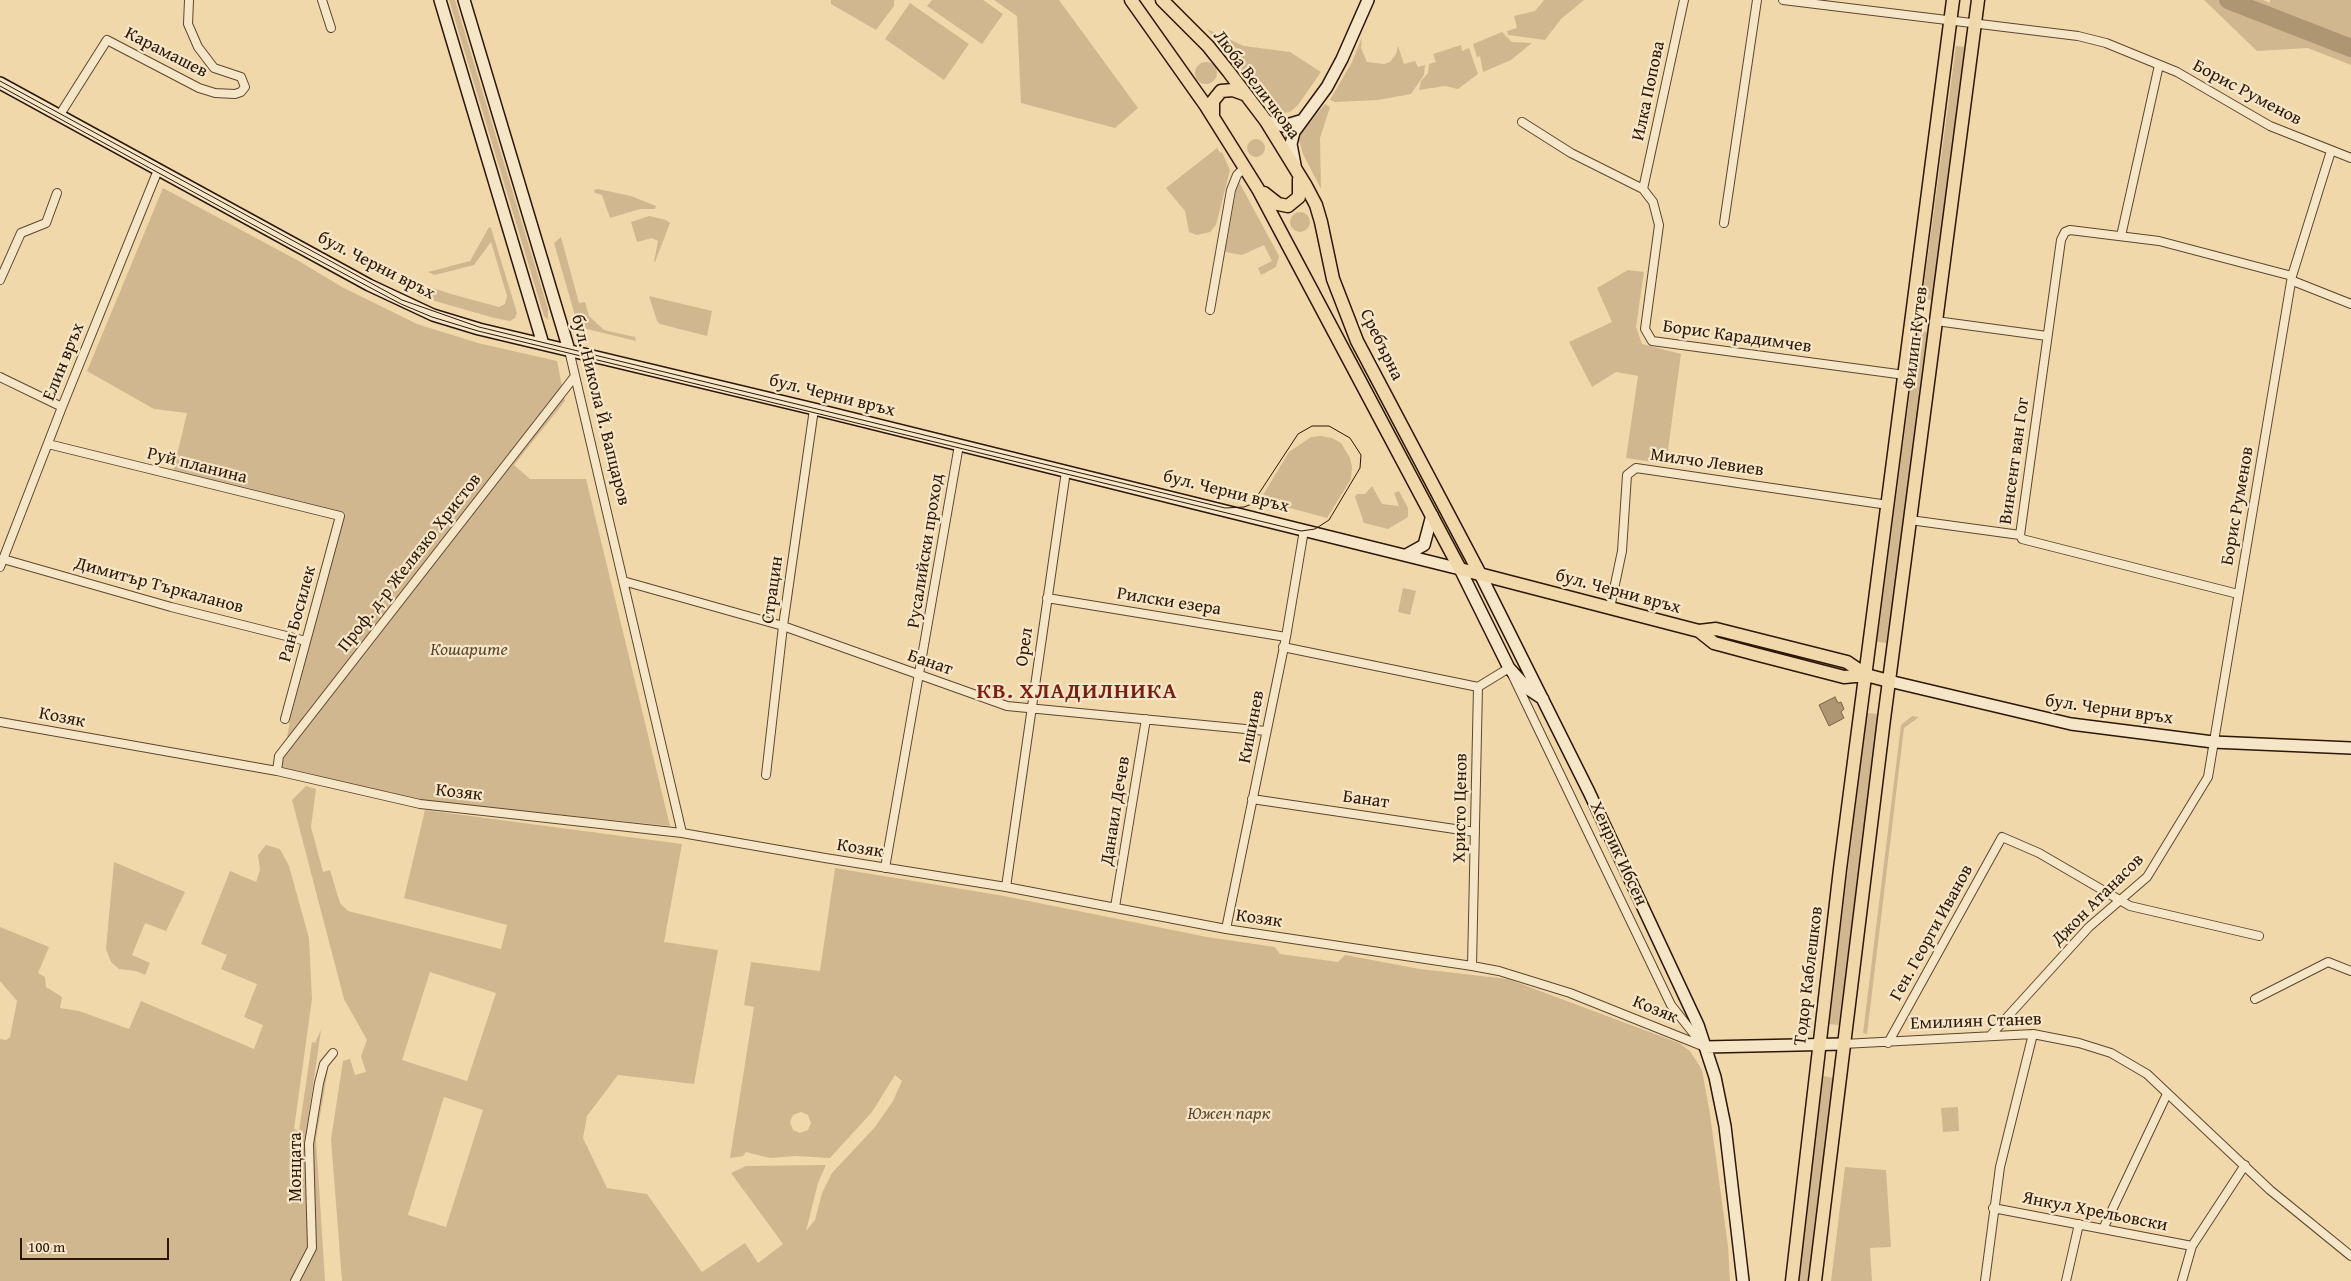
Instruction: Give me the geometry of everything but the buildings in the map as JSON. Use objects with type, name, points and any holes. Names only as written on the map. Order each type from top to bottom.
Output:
[{"type":"main road","points":[[440,0],[544,344]]},
{"type":"main road","name":"бул. Никола Й. Вапцаров","points":[[464,0],[569,350]]},
{"type":"main road","name":"Сребърна","points":[[1131,0],[1213,116],[1258,189],[1460,569]]},
{"type":"main road","name":"Люба Величкова","points":[[1162,0],[1208,46],[1266,121],[1297,171]]},
{"type":"main road","name":"Сребърна","points":[[1368,0],[1342,59],[1327,87],[1300,121],[1291,144],[1297,171],[1316,205],[1333,279],[1358,341],[1480,574]]},
{"type":"main road","name":"Филип Кутев","points":[[1866,675],[1953,0]]},
{"type":"main road","name":"Филип Кутев","points":[[1889,681],[1978,0]]},
{"type":"main road","name":"бул. Черни връх","points":[[0,83],[401,302],[432,315],[478,329],[814,409],[1406,555],[1699,632],[1716,629],[1847,662],[1866,675],[2055,722],[2212,742],[2351,748]]},
{"type":"main road","points":[[1213,116],[1213,101],[1221,91],[1234,90],[1244,94]]},
{"type":"main road","points":[[1266,121],[1283,126],[1300,121]]},
{"type":"main road","points":[[1258,189],[1284,207],[1294,204],[1301,193],[1297,171]]},
{"type":"main road","points":[[1406,555],[1424,546],[1432,515]]},
{"type":"main road","name":"Хенрик Ибсен","points":[[1460,569],[1509,668],[1528,689],[1543,699]]},
{"type":"main road","name":"Хенрик Ибсен","points":[[1480,574],[1590,792],[1698,1025],[1715,1077],[1725,1126],[1743,1281]]},
{"type":"main road","name":"Тодор Каблешков","points":[[1792,1281],[1819,1044],[1866,675]]},
{"type":"main road","points":[[1815,1281],[1889,681]]},
{"type":"main road","name":"Емилиян Станев","points":[[1705,1047],[1843,1044]]},
{"type":"street","name":"Карамашев","points":[[59,116],[107,40],[199,88],[215,93],[236,94],[241,92],[244,87],[241,77],[214,68],[198,47],[188,24],[189,0]]},
{"type":"street","points":[[322,0],[331,28]]},
{"type":"street","name":"Илка Попова","points":[[1643,189],[1684,0]]},
{"type":"street","points":[[1724,223],[1757,0]]},
{"type":"street","name":"Борис Руменов","points":[[1784,0],[2078,36],[2106,43],[2177,72],[2270,126],[2331,152],[2351,158]]},
{"type":"street","points":[[2159,64],[2121,236],[2159,241],[2292,278],[2351,304]]},
{"type":"street","points":[[1522,122],[1571,153],[1643,189]]},
{"type":"street","name":"Борис Руменов","points":[[2212,742],[2292,278],[2331,152]]},
{"type":"street","points":[[1210,310],[1231,190],[1237,175],[1245,167]]},
{"type":"street","name":"Елин връх","points":[[0,567],[62,407],[158,170]]},
{"type":"street","name":"Борис Карадимчев","points":[[1643,189],[1657,211],[1659,225],[1645,329],[1652,341],[1905,375]]},
{"type":"street","points":[[0,280],[21,233],[46,223],[57,193]]},
{"type":"street","name":"Винсент ван Гог","points":[[2121,236],[2070,230],[2065,232],[2061,240],[2020,535],[2022,539],[2238,594]]},
{"type":"street","points":[[1936,321],[2047,336]]},
{"type":"street","name":"бул. Никола Й. Вапцаров","points":[[569,350],[682,832]]},
{"type":"street","name":"Проф. д-р Желязко Христов","points":[[277,772],[279,756],[575,376]]},
{"type":"street","points":[[0,377],[62,407]]},
{"type":"street","name":"Страцин","points":[[766,775],[783,626],[814,409]]},
{"type":"street","name":"Руй планина","points":[[48,444],[340,516]]},
{"type":"street","name":"Русалийски проход","points":[[885,868],[959,445]]},
{"type":"street","name":"Милчо Левиев","points":[[1610,608],[1622,551],[1627,475],[1636,468],[1888,505]]},
{"type":"street","name":"Орел","points":[[1006,887],[1066,471]]},
{"type":"street","name":"Ран Босилек","points":[[285,719],[340,516]]},
{"type":"street","points":[[1910,520],[2020,535]]},
{"type":"street","name":"Кишинев","points":[[1226,929],[1286,637],[1304,530]]},
{"type":"street","name":"Димитър Търкаланов","points":[[3,559],[306,641]]},
{"type":"street","name":"Банат","points":[[623,581],[783,626],[1007,706],[1266,731]]},
{"type":"street","name":"Рилски езера","points":[[1047,598],[1286,637]]},
{"type":"street","points":[[1283,647],[1478,687],[1509,668]]},
{"type":"street","name":"Хенрик Ибсен","points":[[1509,668],[1670,1005],[1705,1047]]},
{"type":"street","name":"Христо Ценов","points":[[1472,966],[1478,687]]},
{"type":"street","name":"Данаил Дечев","points":[[1115,907],[1146,719]]},
{"type":"street","name":"Козяк","points":[[1,724],[277,772],[420,804],[682,832],[885,868],[1006,887],[1226,929],[1499,971],[1570,993],[1705,1047]]},
{"type":"street","name":"Джон Атанасов","points":[[1990,1036],[2088,927],[2147,877],[2208,777],[2212,742]]},
{"type":"street","name":"Банат","points":[[1252,799],[1476,832]]},
{"type":"street","name":"Ген. Георги Иванов","points":[[1888,1043],[2002,837],[2039,853],[2120,899]]},
{"type":"street","points":[[2120,899],[2130,906],[2260,936]]},
{"type":"street","points":[[2255,1000],[2327,962],[2333,962],[2351,971]]},
{"type":"street","points":[[1985,1281],[1993,1208],[2000,1167],[2033,1034]]},
{"type":"street","name":"Емилиян Станев","points":[[1843,1044],[2033,1034],[2079,1043],[2111,1053],[2147,1074],[2277,1196],[2351,1256]]},
{"type":"street","name":"Монцата","points":[[294,1281],[312,1248],[309,1144],[324,1064],[333,1053]]},
{"type":"street","points":[[2103,1228],[2167,1094]]},
{"type":"street","points":[[2182,1281],[2192,1246],[2245,1165]]},
{"type":"street","name":"Янкул Хрельовски","points":[[1993,1208],[2192,1246]]},
{"type":"street","points":[[2066,1281],[2079,1224]]},
{"type":"green space","points":[[449,0],[455,0],[548,309],[548,320],[544,316]]},
{"type":"green space","points":[[831,0],[894,0],[894,6],[876,30],[831,4]]},
{"type":"green space","points":[[932,0],[983,0],[1003,14],[982,44],[927,6]]},
{"type":"green space","points":[[994,0],[1059,0],[1138,108],[1115,128],[1021,103],[1017,16]]},
{"type":"green space","points":[[1544,0],[1584,0],[1561,19],[1545,40],[1508,35],[1507,31],[1517,28],[1514,16],[1535,11]]},
{"type":"green space","points":[[2204,0],[2263,0],[2270,3],[2270,0],[2351,0],[2351,65],[2308,48],[2257,51]]},
{"type":"green space","points":[[910,3],[969,44],[944,80],[885,39]]},
{"type":"green space","points":[[1207,29],[1244,46],[1290,52],[1321,72],[1298,105],[1290,112],[1282,113],[1273,108]]},
{"type":"green space","points":[[1502,32],[1512,42],[1532,43],[1511,60],[1483,72],[1480,56],[1477,57],[1473,44]]},
{"type":"green space","points":[[1362,37],[1361,48],[1367,62],[1384,64],[1390,62],[1396,54],[1398,46],[1404,64],[1415,61],[1418,67],[1425,65],[1424,75],[1411,94],[1378,100],[1335,102],[1330,100],[1352,62]]},
{"type":"green space","points":[[1461,45],[1462,51],[1469,48],[1478,74],[1458,89],[1445,86],[1419,90],[1421,81],[1428,73],[1429,64],[1436,62],[1433,54]]},
{"type":"green space","points":[[1956,46],[1967,47],[1933,300],[1922,299]]},
{"type":"green space","points":[[1206,62],[1214,65],[1217,73],[1214,81],[1206,84],[1198,81],[1195,73],[1198,65]]},
{"type":"green space","points":[[1325,104],[1330,107],[1320,138],[1321,189],[1303,154],[1299,140],[1301,133]]},
{"type":"green space","points":[[1252,139],[1260,139],[1265,144],[1263,155],[1252,157],[1247,152],[1247,144]]},
{"type":"green space","points":[[1217,148],[1220,153],[1222,152],[1230,170],[1216,225],[1210,232],[1197,235],[1189,232],[1185,211],[1166,188]]},
{"type":"green space","points":[[1238,180],[1279,256],[1276,267],[1261,275],[1258,268],[1272,261],[1264,245],[1242,255],[1225,252]]},
{"type":"green space","name":"Кошарите","points":[[163,188],[297,260],[342,287],[417,324],[478,343],[557,361],[565,401],[514,465],[530,479],[586,479],[670,826],[421,800],[282,768],[290,720],[344,516],[173,472],[187,413],[154,409],[87,371]]},
{"type":"green space","points":[[598,189],[631,196],[656,206],[655,209],[640,209],[610,218],[602,195],[595,193],[594,190]]},
{"type":"green space","points":[[1300,212],[1307,215],[1310,222],[1307,229],[1300,232],[1293,229],[1290,222],[1293,215]]},
{"type":"green space","points":[[649,216],[666,220],[670,223],[655,262],[658,241],[652,238],[637,242],[631,222]]},
{"type":"green space","points":[[489,227],[491,228],[517,313],[515,318],[510,321],[494,318],[418,296],[418,289],[423,285],[499,307],[505,304],[507,296],[491,242],[474,265],[435,275],[428,272],[470,261]]},
{"type":"green space","points":[[561,237],[579,303],[585,302],[589,316],[604,330],[635,337],[636,341],[583,328],[576,319],[554,243]]},
{"type":"green space","points":[[1628,270],[1644,272],[1636,327],[1642,344],[1681,354],[1666,464],[1626,458],[1638,376],[1616,372],[1592,387],[1569,342],[1612,322],[1597,288]]},
{"type":"green space","points":[[649,296],[712,311],[707,336],[660,324],[657,321]]},
{"type":"green space","points":[[1918,331],[1929,332],[1888,643],[1877,642]]},
{"type":"green space","points":[[1311,437],[1332,438],[1341,443],[1350,458],[1352,467],[1351,479],[1327,518],[1260,500],[1289,452]]},
{"type":"green space","points":[[1372,486],[1382,504],[1399,506],[1394,493],[1399,491],[1408,508],[1408,517],[1388,529],[1364,523],[1355,497],[1357,494],[1365,494]]},
{"type":"green space","points":[[1403,588],[1416,591],[1410,615],[1398,612]]},
{"type":"green space","points":[[1867,713],[1878,714],[1839,1025],[1829,1024]]},
{"type":"green space","points":[[1912,716],[1919,717],[1904,728],[1867,1034],[1863,1033],[1901,725]]},
{"type":"green space","name":"Южен парк","points":[[306,786],[316,789],[311,827],[323,872],[330,870],[340,903],[348,911],[501,949],[507,925],[404,898],[425,810],[682,844],[664,942],[718,950],[694,1084],[618,1075],[587,1116],[583,1138],[607,1188],[647,1194],[702,1272],[745,1243],[758,1263],[783,1244],[731,1173],[746,1166],[826,1165],[818,1183],[806,1231],[815,1220],[822,1193],[832,1173],[875,1127],[893,1101],[902,1081],[895,1075],[872,1112],[830,1158],[796,1156],[770,1158],[746,1152],[743,1156],[730,1158],[754,1007],[744,1005],[751,962],[820,971],[835,868],[1004,896],[1207,937],[1275,947],[1280,954],[1338,962],[1345,955],[1420,969],[1508,979],[1679,1043],[1690,1051],[1702,1070],[1728,1246],[1730,1281],[342,1281],[331,1139],[343,1061],[350,1059],[355,1075],[366,1072],[361,1056],[367,1040],[344,999],[292,800]],"holes":[[[430,972],[496,993],[467,1081],[402,1060]],[[444,1097],[483,1110],[446,1227],[408,1215]],[[801,1112],[808,1115],[811,1123],[808,1130],[800,1133],[793,1130],[790,1122],[793,1115]]]},
{"type":"green space","points":[[266,845],[280,849],[289,866],[309,938],[312,999],[294,1129],[299,1131],[312,1042],[315,1043],[321,1030],[306,1134],[312,1138],[325,1067],[329,1064],[316,1139],[325,1281],[0,1281],[0,1039],[6,1040],[10,1037],[17,1001],[0,981],[0,927],[49,947],[38,973],[45,977],[46,987],[62,997],[60,1008],[79,1011],[129,1029],[141,1001],[254,1049],[263,1025],[244,1017],[257,984],[221,969],[227,955],[201,944],[230,871],[256,882],[260,870],[258,855]]},
{"type":"green space","points":[[114,862],[185,892],[166,931],[145,923],[132,955],[150,963],[145,975],[136,971],[119,969],[111,962],[106,949]]},
{"type":"green space","points":[[1823,1076],[1833,1078],[1808,1281],[1797,1281]]},
{"type":"green space","points":[[1958,1107],[1959,1131],[1943,1132],[1941,1108]]},
{"type":"green space","points":[[1845,1167],[1886,1170],[1891,1247],[1870,1248],[1872,1281],[1831,1281]]},
{"type":"shaded area","points":[[1835,697],[1838,703],[1841,702],[1844,709],[1841,712],[1844,718],[1829,726],[1819,705]]},
{"type":"waterway","points":[[2228,0],[2351,48]]},
{"type":"tram line","points":[[0,81],[402,300],[479,327],[1225,508],[1244,507],[1252,504],[1298,434],[1312,426],[1329,426],[1350,438],[1361,455],[1360,468],[1329,520],[1315,529],[1301,531],[478,331],[432,317],[401,304],[0,86]]},
{"type":"district","name":"КВ. ХЛАДИЛНИКА","points":[[1077,692]]}]
